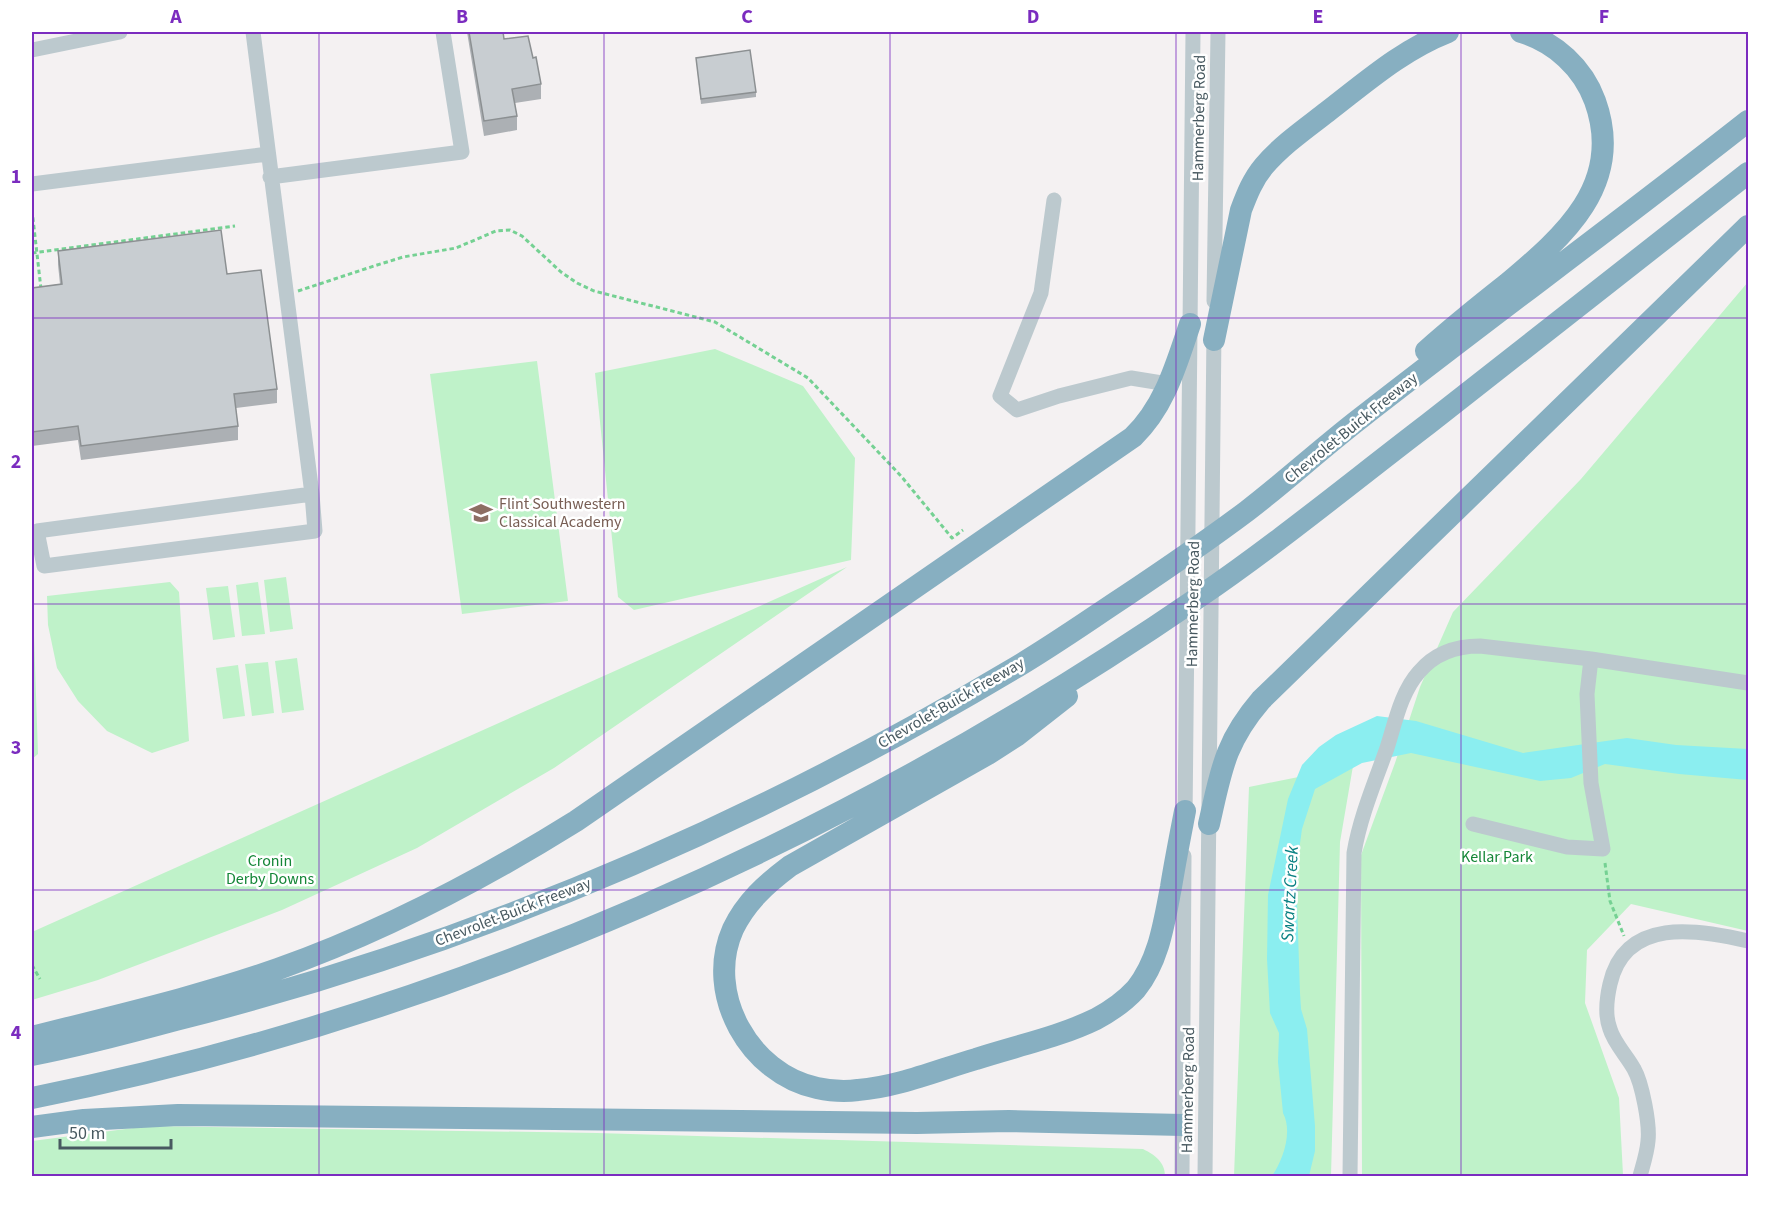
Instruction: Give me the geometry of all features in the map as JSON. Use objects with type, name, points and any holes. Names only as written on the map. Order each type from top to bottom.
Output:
[{"type":"highway","points":[[1214,340],[1241,210],[1247,194],[1264,166],[1287,143],[1386,66],[1417,45],[1448,32]]},
{"type":"highway","points":[[1357,420],[1423,354],[1554,243],[1577,217],[1595,186],[1601,166],[1602,128],[1592,93],[1573,64],[1545,42],[1521,32]]},
{"type":"highway","name":"Chevrolet-Buick Freeway","points":[[32,1055],[212,1011],[348,973],[536,906],[641,862],[825,774],[1010,671],[1151,579],[1249,510],[1357,420],[1749,121]]},
{"type":"highway","points":[[32,1098],[216,1055],[321,1024],[465,976],[620,917],[872,797],[960,748],[1147,632],[1248,562],[1749,174]]},
{"type":"highway","points":[[1209,824],[1224,758],[1240,726],[1261,700],[1749,226]]},
{"type":"highway","points":[[32,1036],[216,988],[307,958],[403,915],[536,846],[576,821],[1119,448],[1154,414],[1168,384],[1190,324]]},
{"type":"highway","points":[[1147,632],[1016,736],[931,788],[809,854],[762,888],[741,915],[732,931],[728,948],[725,985],[735,1022],[750,1045],[769,1065],[800,1083],[837,1091],[859,1090],[900,1082],[1065,1031],[1096,1018],[1124,1001],[1136,989],[1152,963],[1163,931],[1185,811]]},
{"type":"highway","points":[[32,1127],[84,1120],[178,1114],[917,1123],[1009,1121],[1183,1125]]},
{"type":"street","points":[[32,50],[120,32]]},
{"type":"street","points":[[253,32],[312,494],[315,531],[44,566],[38,531],[312,494]]},
{"type":"street","points":[[270,177],[462,152],[443,32]]},
{"type":"street","name":"Hammerberg Road","points":[[1182,1176],[1193,32]]},
{"type":"street","points":[[1193,51],[1198,41],[1207,32]]},
{"type":"street","name":"Hammerberg Road","points":[[1205,1176],[1218,32]]},
{"type":"street","points":[[32,184],[268,154]]},
{"type":"street","points":[[1054,200],[1041,293],[1000,396],[1017,410],[1059,396],[1131,378],[1168,384]]},
{"type":"street","points":[[1350,1176],[1354,853],[1360,826],[1398,713],[1417,673],[1432,659],[1451,649],[1480,646],[1591,659],[1749,683]]},
{"type":"street","points":[[1473,824],[1567,847],[1603,849],[1591,783],[1587,694],[1591,659]]},
{"type":"street","points":[[1640,1176],[1649,1138],[1636,1072],[1610,1029],[1606,998],[1612,974],[1628,940],[1677,931],[1749,941]]},
{"type":"street","points":[[1183,1125],[1197,1117],[1207,1102]]},
{"type":"path","points":[[32,210],[42,295]]},
{"type":"path","points":[[32,253],[235,226]]},
{"type":"path","points":[[286,293],[304,290],[403,257],[456,248],[496,231],[510,230],[522,236],[561,272],[577,283],[594,291],[715,322],[808,378],[902,476],[952,538],[971,524]]},
{"type":"path","points":[[1603,849],[1610,901],[1628,940]]},
{"type":"path","points":[[32,965],[40,979]]},
{"type":"green space","name":"Kellar Park","points":[[1748,282],[1748,931],[1631,904],[1587,950],[1585,1003],[1619,1098],[1623,1175],[1362,1176],[1361,855],[1420,687],[1453,612],[1581,479]]},
{"type":"green space","points":[[715,349],[803,386],[855,458],[851,560],[634,610],[618,597],[595,373]]},
{"type":"green space","points":[[537,361],[568,601],[462,614],[430,374]]},
{"type":"green space","name":"Cronin Derby Downs","points":[[847,567],[554,768],[417,848],[282,910],[98,980],[32,1000],[32,932]]},
{"type":"green space","points":[[286,577],[293,629],[270,632],[264,580]]},
{"type":"green space","points":[[170,582],[179,592],[189,741],[152,753],[107,731],[78,701],[57,668],[48,625],[47,596]]},
{"type":"green space","points":[[258,582],[265,634],[242,636],[236,585]]},
{"type":"green space","points":[[228,586],[235,637],[213,640],[206,588]]},
{"type":"green space","points":[[32,605],[38,754],[32,759]]},
{"type":"green space","points":[[297,658],[304,710],[282,713],[275,661]]},
{"type":"green space","points":[[268,662],[274,713],[252,716],[245,664]]},
{"type":"green space","points":[[238,665],[245,716],[223,719],[216,668]]},
{"type":"green space","points":[[1353,766],[1340,842],[1331,1176],[1234,1176],[1249,787]]},
{"type":"green space","points":[[149,1126],[597,1133],[1143,1149],[1158,1160],[1165,1171],[1165,1176],[32,1176],[32,1141]]},
{"type":"water","name":"Swartz Creek","points":[[1377,716],[1416,721],[1523,753],[1627,738],[1676,745],[1748,749],[1748,780],[1605,764],[1571,778],[1540,781],[1411,753],[1362,763],[1315,789],[1302,829],[1296,872],[1301,1009],[1307,1029],[1315,1151],[1309,1176],[1272,1176],[1283,1154],[1287,1129],[1283,1113],[1278,1062],[1279,1033],[1270,1013],[1267,959],[1268,895],[1288,799],[1302,765],[1319,747],[1336,735]]},
{"type":"building","points":[[469,32],[503,32],[504,39],[528,36],[533,58],[536,57],[541,84],[512,89],[517,116],[484,121]]},
{"type":"building","points":[[750,50],[756,92],[701,99],[696,58]]},
{"type":"building","points":[[221,230],[227,274],[261,270],[277,389],[234,394],[238,426],[81,446],[78,426],[32,432],[32,288],[62,284],[58,251]]},
{"type":"place","name":"Flint Southwestern Classical Academy","points":[[481,513]]}]
